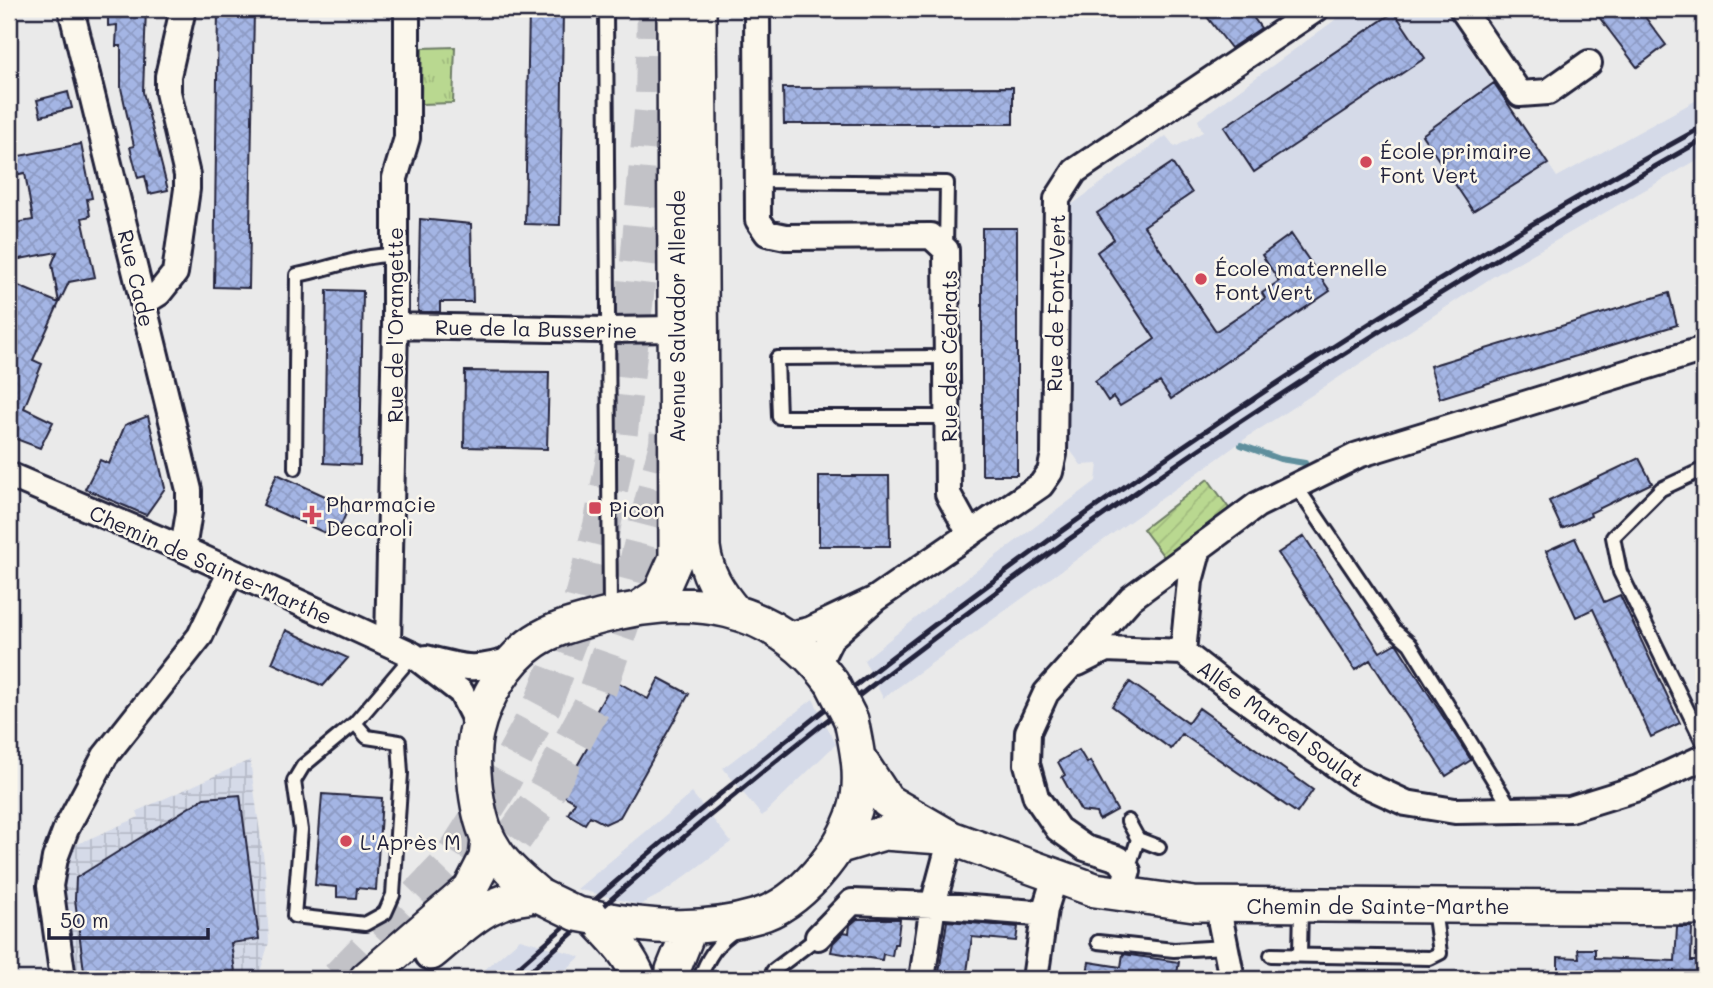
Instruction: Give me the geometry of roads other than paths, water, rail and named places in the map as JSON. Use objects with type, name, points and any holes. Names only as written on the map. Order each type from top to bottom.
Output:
[{"type":"street","name":"Rue Cade","points":[[71,9],[189,490],[189,512],[183,549]]},
{"type":"street","points":[[143,303],[159,293],[175,273],[187,189],[187,175],[168,76],[183,9]]},
{"type":"street","name":"Rue de l'Orangette","points":[[388,643],[395,326],[395,178],[407,138],[407,9]]},
{"type":"street","name":"Avenue Salvador Allende","points":[[624,611],[660,594],[676,558],[674,9]]},
{"type":"street","name":"Avenue Salvador Allende","points":[[699,9],[703,547],[705,564],[720,594],[735,612]]},
{"type":"street","name":"Rue des Cédrats","points":[[757,9],[758,220],[767,233],[786,237],[931,236],[946,250],[948,494],[970,534]]},
{"type":"street","name":"Rue de Font-Vert","points":[[825,674],[831,638],[875,599],[1041,485],[1051,472],[1054,454],[1057,199],[1075,171],[1316,9]]},
{"type":"street","points":[[1462,9],[1520,94],[1548,92],[1589,63]]},
{"type":"street","name":"Rue de la Busserine","points":[[395,326],[676,329]]},
{"type":"street","name":"Allée Marcel Soulat","points":[[1125,883],[1119,859],[1085,848],[1058,829],[1037,797],[1027,764],[1028,732],[1046,693],[1131,598],[1258,505],[1358,455],[1704,349]]},
{"type":"street","name":"Chemin de Sainte-Marthe","points":[[9,475],[183,549],[413,655],[461,692],[473,716],[476,734]]},
{"type":"street","name":"Allée Marcel Soulat","points":[[1183,652],[1189,581],[1199,548]]},
{"type":"street","points":[[63,979],[50,886],[55,858],[66,829],[105,756],[200,636],[231,571]]},
{"type":"street","name":"Rue de Font-Vert","points":[[784,636],[809,630],[812,626],[875,599]]},
{"type":"street","points":[[709,606],[735,612],[761,621],[784,636],[825,674],[851,720],[860,760],[856,808],[837,847],[812,881],[775,908],[758,916],[690,928],[626,937],[593,918],[577,914],[540,896],[508,869],[488,840],[478,807],[474,769],[476,734],[489,696],[514,659],[535,641],[561,628],[624,611],[709,606]]},
{"type":"street","name":"Allée Marcel Soulat","points":[[1068,668],[1106,649],[1183,652],[1356,780],[1406,803],[1455,811],[1570,809],[1639,788],[1704,757]]},
{"type":"street","name":"Chemin de Sainte-Marthe","points":[[413,655],[474,668],[488,668],[514,659]]},
{"type":"street","name":"Chemin de Sainte-Marthe","points":[[860,760],[887,801],[951,838],[1095,890],[1125,883],[1194,904],[1704,908]]},
{"type":"street","name":"Chemin de Sainte-Marthe","points":[[837,847],[884,833],[951,838]]},
{"type":"street","points":[[922,979],[933,905],[951,838]]},
{"type":"street","points":[[366,979],[470,889],[486,859],[488,840]]},
{"type":"street","points":[[1035,979],[1045,909],[1055,877]]},
{"type":"street","points":[[400,979],[486,907],[516,896],[540,896]]},
{"type":"street","points":[[818,937],[852,902],[1035,913],[1045,909]]},
{"type":"street","points":[[1219,904],[1232,979]]},
{"type":"street","points":[[673,979],[673,970],[690,928]]},
{"type":"street","points":[[626,937],[639,979]]},
{"type":"lane","points":[[606,9],[607,330],[624,611]]},
{"type":"lane","points":[[758,181],[947,183],[946,250]]},
{"type":"lane","points":[[295,468],[297,275],[317,272],[370,255],[394,255]]},
{"type":"lane","points":[[948,357],[778,358],[779,417],[948,417]]},
{"type":"lane","points":[[1704,469],[1661,489],[1613,537],[1620,572],[1704,744]]},
{"type":"lane","points":[[1296,486],[1393,629],[1410,644],[1512,810]]},
{"type":"lane","points":[[355,723],[367,737],[399,742],[401,773],[393,895],[385,914],[365,924],[293,916],[301,830],[294,781],[303,766],[355,723],[413,655]]},
{"type":"lane","points":[[1128,821],[1139,839],[1159,847]]},
{"type":"lane","points":[[1125,883],[1139,839]]},
{"type":"lane","points":[[1300,954],[1301,905]]},
{"type":"lane","points":[[1271,955],[1430,958],[1440,953],[1434,905]]},
{"type":"lane","points":[[700,979],[711,954],[728,934],[758,916]]},
{"type":"lane","points":[[772,979],[773,971],[818,937]]},
{"type":"lane","points":[[1098,942],[1174,950],[1225,947]]},
{"type":"waterway","points":[[1241,445],[1280,459],[1305,463]]},
{"type":"tunnel","points":[[339,979],[449,865],[499,786],[543,704],[581,605],[602,526],[617,448],[639,262],[654,100],[656,9]]},
{"type":"tunnel","points":[[478,882],[495,864],[543,797],[592,706],[628,602],[668,444],[669,428]]},
{"type":"railway","points":[[505,979],[644,858],[786,741],[931,627],[1080,518],[1231,414],[1386,313],[1544,217],[1704,126]]},
{"type":"railway","points":[[521,979],[658,859],[798,744],[942,633],[1088,526],[1238,423],[1391,324],[1704,139]]},
{"type":"place","name":"École primaire Font Vert","points":[[1366,162]]},
{"type":"place","name":"École maternelle Font Vert","points":[[1201,279]]},
{"type":"place","name":"Picon","points":[[595,508]]},
{"type":"place","name":"Pharmacie Decaroli","points":[[312,515]]},
{"type":"place","name":"L'Après M","points":[[346,841]]}]
